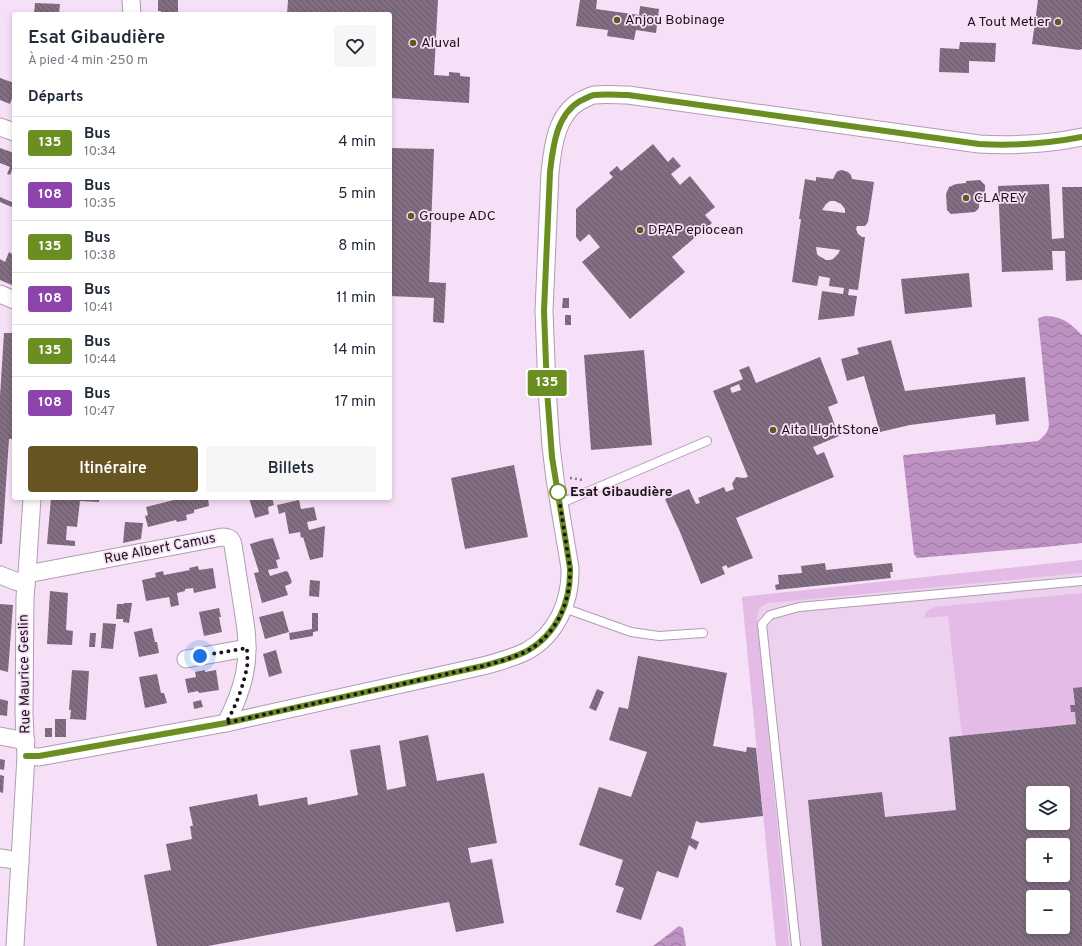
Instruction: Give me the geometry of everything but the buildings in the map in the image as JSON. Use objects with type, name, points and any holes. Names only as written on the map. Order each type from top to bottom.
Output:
[{"type":"street","points":[[131,0],[132,12]]},
{"type":"street","points":[[0,736],[39,756],[226,723],[483,666],[527,650],[544,638],[557,622],[564,608],[570,581],[570,568],[551,446],[544,311],[550,172],[553,150],[560,123],[566,113],[575,104],[593,95],[628,95],[979,144],[1004,146],[1051,143],[1082,137]]},
{"type":"street","points":[[0,127],[12,131]]},
{"type":"street","points":[[0,294],[12,299]]},
{"type":"street","name":"Rue Maurice Geslin","points":[[15,946],[26,748],[24,714],[25,604],[32,500]]},
{"type":"street","name":"Rue Albert Camus","points":[[27,579],[226,537],[229,538],[233,546],[246,622],[247,666],[242,687],[235,706],[226,723]]},
{"type":"street","points":[[0,575],[15,581],[27,579]]},
{"type":"street","points":[[186,658],[247,648]]},
{"type":"street","points":[[0,858],[20,861]]},
{"type":"lane","points":[[560,504],[707,441]]},
{"type":"lane","points":[[796,946],[762,624],[770,615],[799,606],[1082,581]]},
{"type":"lane","points":[[564,608],[631,632],[647,635],[660,636],[703,633]]},
{"type":"path","points":[[568,478],[583,480]]},
{"type":"shaded area","points":[[1082,560],[1082,946],[776,946],[742,597]]},
{"type":"shaded area","points":[[1082,560],[1082,573],[769,603],[760,608],[757,617],[789,946],[776,946],[742,597]]},
{"type":"shaded area","points":[[1082,593],[1082,687],[1073,688],[1075,705],[1070,705],[1071,712],[1075,712],[1076,724],[962,736],[948,616],[924,618],[927,611],[934,607]]},
{"type":"water","points":[[1045,316],[1065,321],[1082,335],[1082,543],[917,558],[914,554],[903,456],[1038,441],[1044,436],[1049,425],[1038,318]]},
{"type":"water","points":[[679,926],[683,928],[686,946],[653,946]]},
{"type":"bus line","name":"135","points":[[26,756],[34,757],[226,723],[483,666],[517,655],[544,638],[557,622],[564,608],[570,581],[570,568],[551,446],[544,311],[550,172],[553,150],[560,123],[566,113],[575,104],[593,95],[628,95],[979,144],[1004,146],[1051,143],[1082,137]]},
{"type":"place","name":"Anjou Bobinage","points":[[617,20]]},
{"type":"place","name":"A Tout Metier","points":[[1058,22]]},
{"type":"place","name":"Aluval","points":[[413,43]]},
{"type":"place","name":"CLAREY","points":[[966,198]]},
{"type":"place","name":"Groupe ADC","points":[[411,216]]},
{"type":"place","name":"DPAP epiocean","points":[[640,230]]},
{"type":"place","name":"Aita LightStone","points":[[773,430]]},
{"type":"place","name":"Esat Gibaudière","points":[[558,492]]},
{"type":"route","points":[[200,656],[247,648],[247,666],[242,687],[226,723],[483,666],[517,655],[544,638],[557,622],[564,608],[568,594],[570,568],[558,492]]}]
